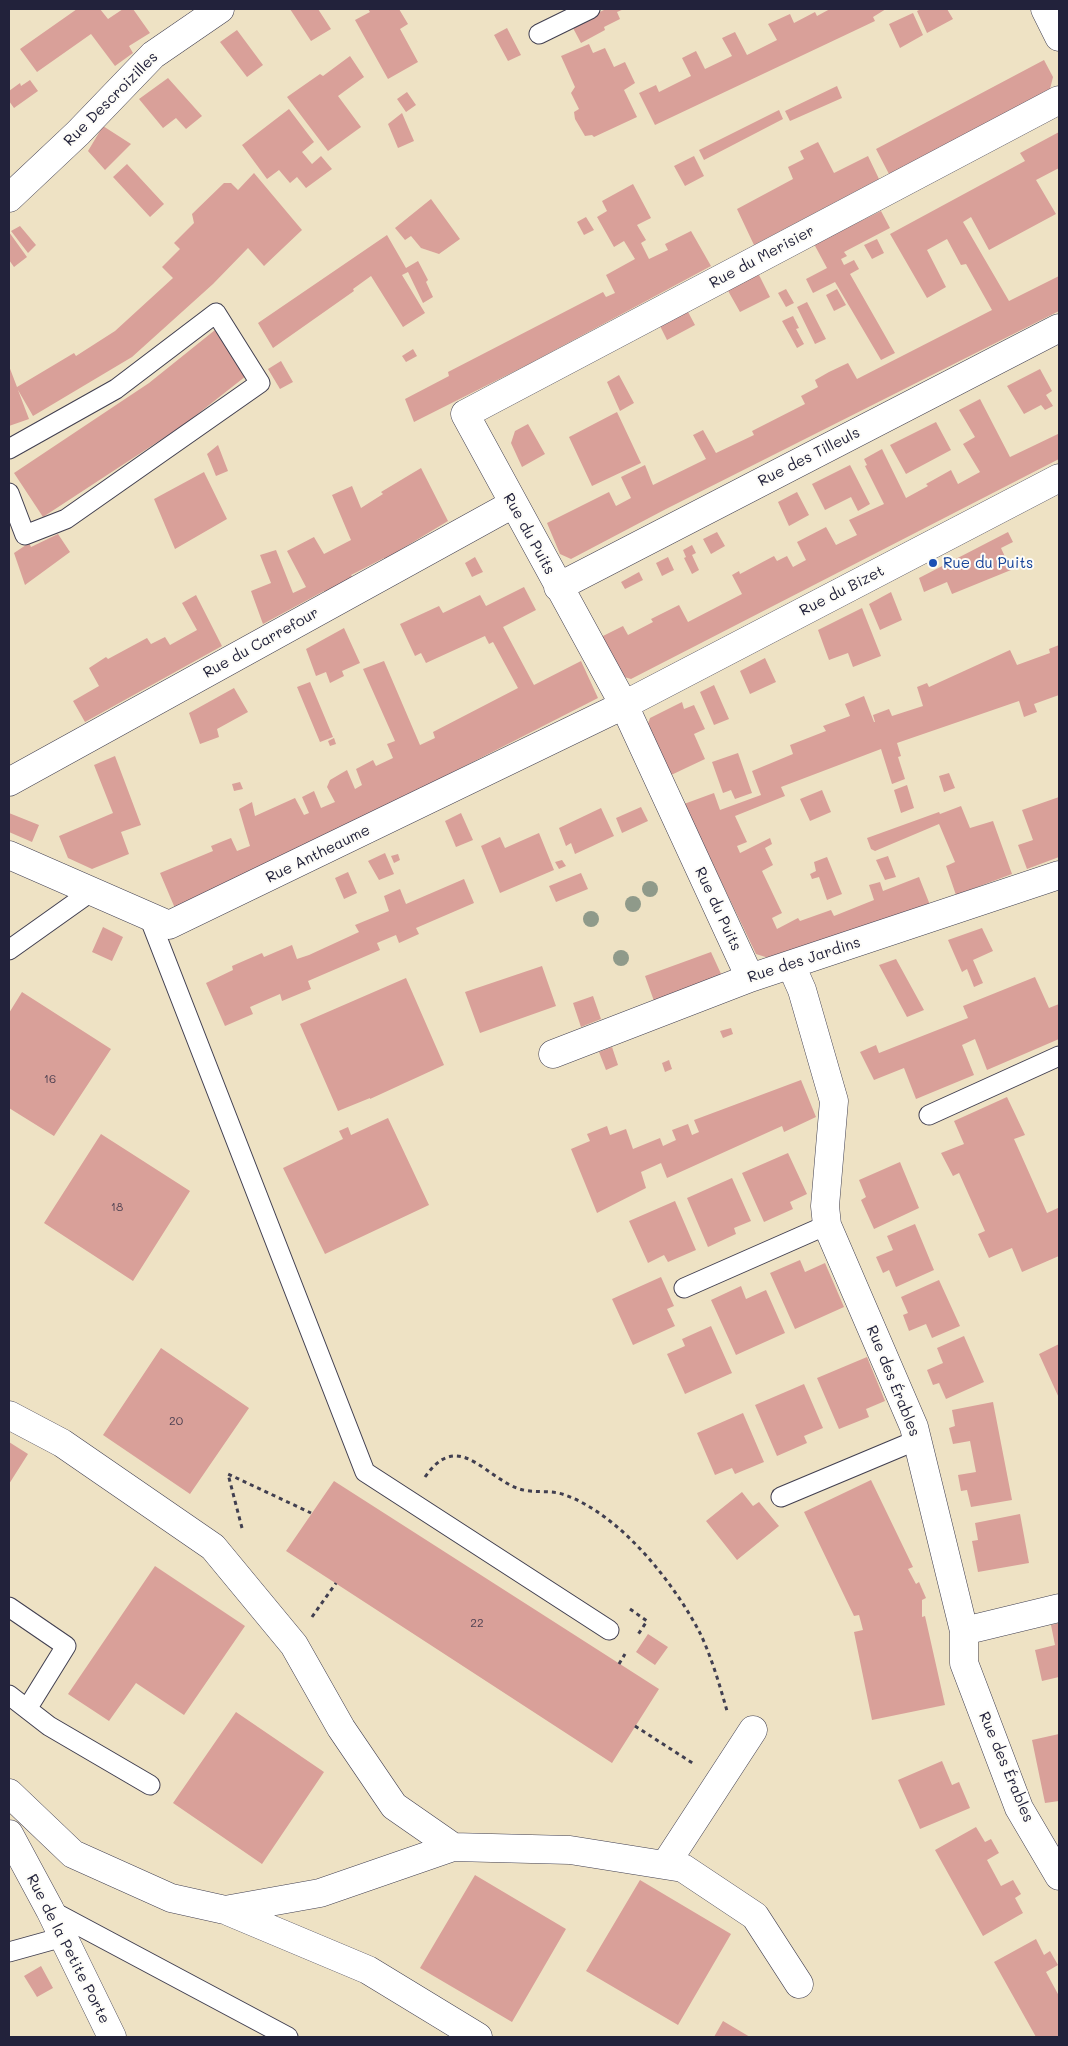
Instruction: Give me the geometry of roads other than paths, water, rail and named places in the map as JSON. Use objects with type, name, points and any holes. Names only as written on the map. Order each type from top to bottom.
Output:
[{"type":"street","name":"Rue Descroizilles","points":[[9,198],[78,133],[153,56],[220,9]]},
{"type":"street","points":[[1044,9],[1059,37]]},
{"type":"street","name":"Rue du Merisier","points":[[465,414],[1059,100]]},
{"type":"street","name":"Rue des Tilleuls","points":[[558,587],[1059,328]]},
{"type":"street","name":"Rue du Puits","points":[[465,414],[624,706],[750,978]]},
{"type":"street","name":"Rue du Bizet","points":[[624,706],[1059,478]]},
{"type":"street","name":"Rue du Carrefour","points":[[9,782],[513,504]]},
{"type":"street","name":"Rue Antheaume","points":[[9,854],[169,926],[624,706]]},
{"type":"street","name":"Rue des Jardins","points":[[553,1054],[750,978],[1059,875]]},
{"type":"street","name":"Rue des Érables","points":[[791,965],[802,990],[834,1101],[825,1206],[827,1225],[914,1427],[964,1631],[964,1663],[1016,1799],[1059,1876]]},
{"type":"street","points":[[9,1415],[62,1443],[213,1547],[294,1645],[341,1728],[394,1806],[454,1847]]},
{"type":"street","points":[[964,1631],[1059,1608]]},
{"type":"street","points":[[665,1865],[746,1741]]},
{"type":"street","points":[[9,1794],[73,1854],[171,1898],[225,1910],[368,1970],[478,2037]]},
{"type":"street","name":"Rue de la Petite Porte","points":[[9,1834],[50,1910],[112,2037]]},
{"type":"street","points":[[225,1910],[320,1892],[454,1847],[570,1850],[683,1868],[755,1916],[799,1984]]},
{"type":"lane","points":[[539,34],[590,9]]},
{"type":"lane","points":[[9,449],[116,389],[216,313],[260,383],[66,519],[25,535],[9,494]]},
{"type":"lane","points":[[9,950],[92,891]]},
{"type":"lane","points":[[149,917],[365,1472],[608,1630]]},
{"type":"lane","points":[[929,1115],[1059,1056]]},
{"type":"lane","points":[[684,1288],[827,1225]]},
{"type":"lane","points":[[781,1497],[918,1440]]},
{"type":"lane","points":[[9,1607],[66,1646],[27,1709]]},
{"type":"lane","points":[[9,1695],[49,1726],[150,1785]]},
{"type":"lane","points":[[50,1910],[288,2037]]},
{"type":"lane","points":[[9,1952],[63,1937]]},
{"type":"place","name":"Rue du Puits","points":[[933,563]]}]
